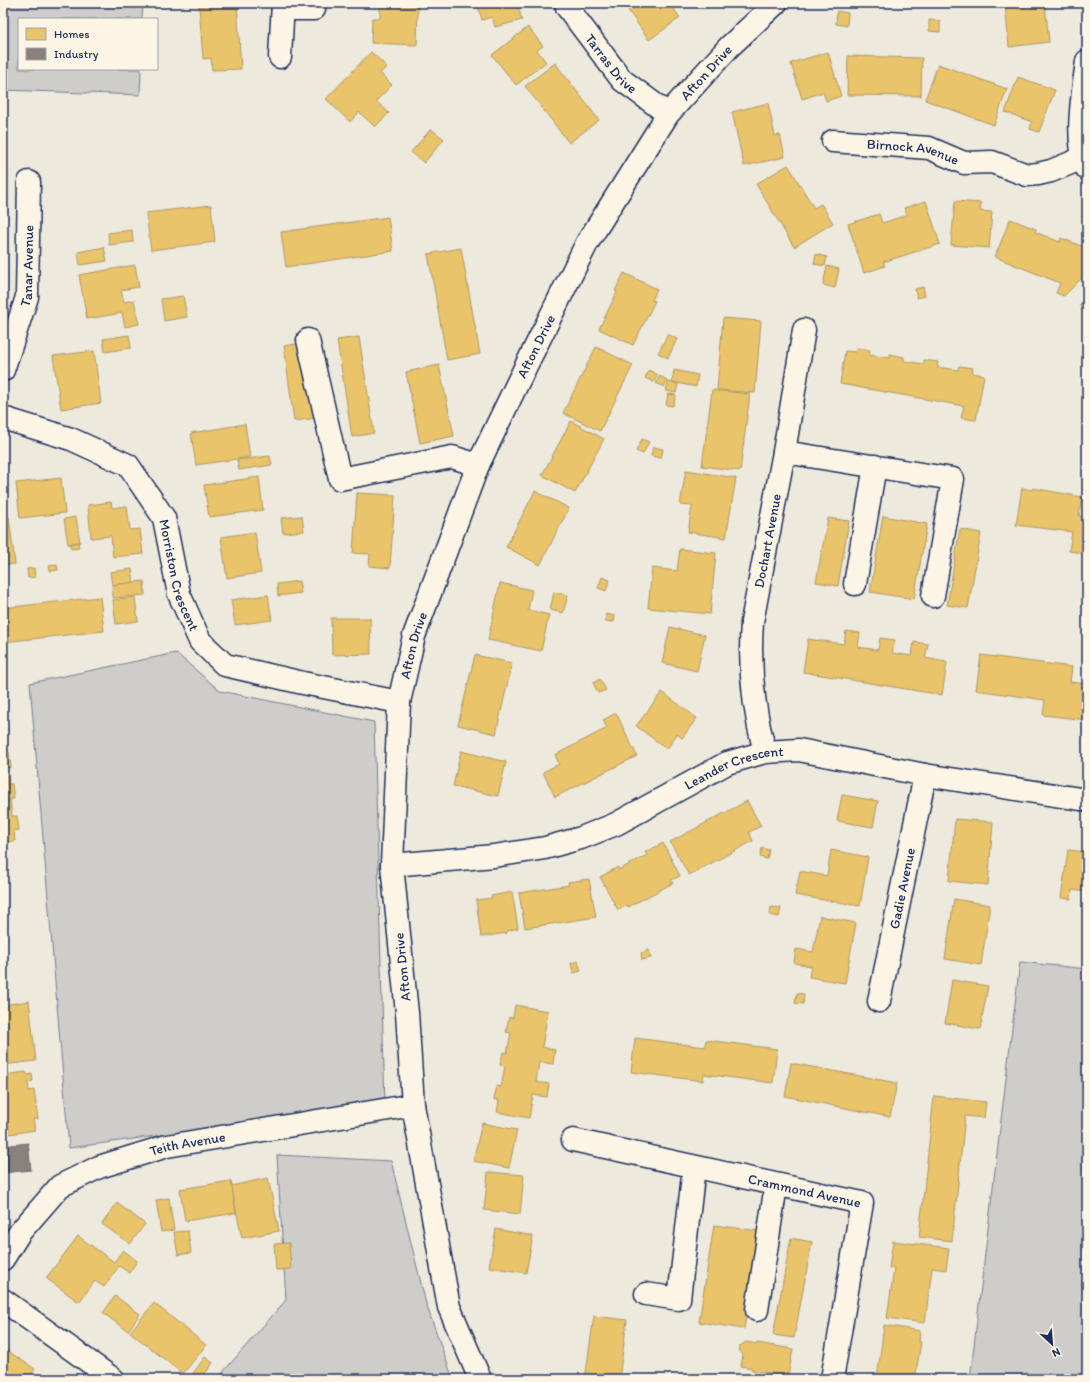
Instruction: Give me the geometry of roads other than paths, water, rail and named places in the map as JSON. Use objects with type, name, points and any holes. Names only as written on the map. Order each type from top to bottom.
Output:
[{"type":"street","name":"Tarras Drive","points":[[566,3],[567,7],[622,80],[668,114]]},
{"type":"street","name":"Afton Drive","points":[[480,1379],[449,1307],[413,1105],[407,1013],[392,865],[399,702],[414,636],[478,465],[587,243],[668,114],[729,47],[776,3]]},
{"type":"street","points":[[280,57],[283,6],[314,9]]},
{"type":"street","points":[[1085,164],[1080,115],[1087,61]]},
{"type":"street","name":"Birnock Avenue","points":[[834,141],[929,148],[964,164],[992,162],[1027,175],[1085,164]]},
{"type":"street","name":"Tanar Avenue","points":[[3,370],[27,297],[29,182]]},
{"type":"street","name":"Dochart Avenue","points":[[765,752],[759,731],[754,699],[750,650],[752,622],[784,452],[804,330]]},
{"type":"street","points":[[308,340],[340,479],[452,457],[478,465]]},
{"type":"street","name":"Morriston Crescent","points":[[3,418],[70,439],[128,465],[164,518],[178,594],[200,641],[226,665],[303,683],[399,702]]},
{"type":"street","points":[[784,452],[953,479],[934,596]]},
{"type":"street","points":[[855,584],[875,466]]},
{"type":"street","name":"Leander Crescent","points":[[392,865],[494,856],[545,848],[581,838],[616,824],[727,763],[765,752],[799,750],[925,775],[1087,800]]},
{"type":"street","name":"Gadie Avenue","points":[[879,1001],[925,775]]},
{"type":"street","name":"Teith Avenue","points":[[3,1260],[20,1232],[60,1186],[99,1166],[167,1146],[413,1105]]},
{"type":"street","name":"Crammond Avenue","points":[[573,1140],[862,1203],[832,1379]]},
{"type":"street","points":[[646,1294],[679,1299],[694,1167]]},
{"type":"street","points":[[756,1310],[776,1185]]},
{"type":"street","points":[[3,1300],[113,1379]]}]
